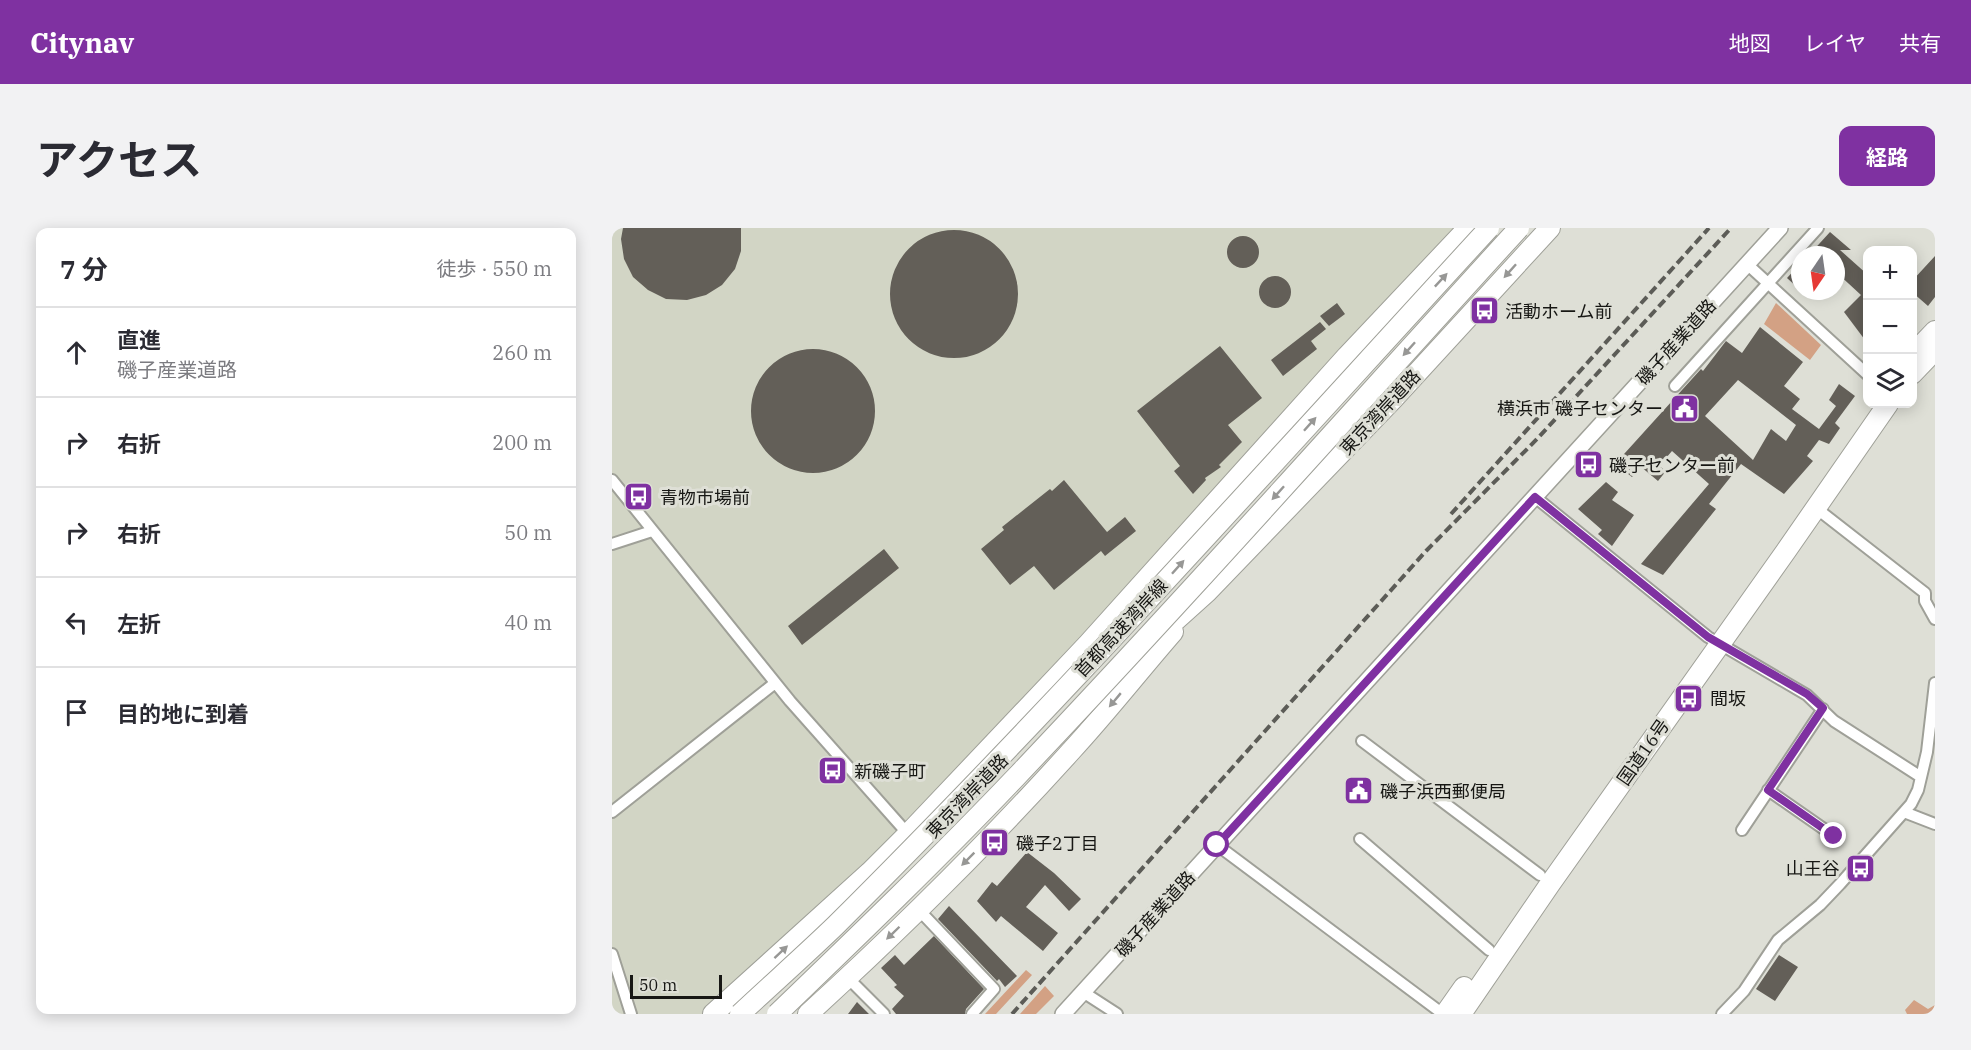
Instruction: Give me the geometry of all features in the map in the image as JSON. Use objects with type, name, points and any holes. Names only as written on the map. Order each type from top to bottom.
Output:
[{"type":"highway","name":"東京湾岸道路","points":[[713,1014],[908,834],[1087,645],[1347,356],[1468,228]]},
{"type":"highway","name":"首都高速湾岸線","points":[[740,1014],[835,926],[991,766],[1156,591],[1489,228]]},
{"type":"highway","name":"首都高速湾岸線","points":[[777,1014],[1016,777],[1224,553],[1519,228]]},
{"type":"highway","name":"東京湾岸道路","points":[[771,1014],[877,912],[1039,748],[1207,592],[1394,398],[1550,228]]},
{"type":"highway","points":[[1914,354],[1935,331]]},
{"type":"highway","points":[[1917,369],[1935,350]]},
{"type":"highway","name":"国道16号","points":[[1461,1014],[1868,408]]},
{"type":"highway","name":"国道16号","points":[[1444,1014],[1540,875],[1714,640],[1816,508],[1885,408]]},
{"type":"highway","name":"東京湾岸道路","points":[[748,1014],[874,893],[1020,742],[1164,559]]},
{"type":"highway","name":"東京湾岸道路","points":[[808,1014],[918,909],[1074,749],[1207,592]]},
{"type":"highway","name":"東京湾岸道路","points":[[726,1014],[738,992]]},
{"type":"street","name":"磯子産業道路","points":[[1063,1014],[1780,228]]},
{"type":"street","points":[[1675,386],[1818,228]]},
{"type":"street","points":[[1747,264],[1863,370]]},
{"type":"street","points":[[612,480],[775,683],[908,834]]},
{"type":"street","points":[[1535,497],[1714,640],[1807,694],[1834,721],[1921,777]]},
{"type":"street","points":[[1816,508],[1925,593],[1925,601],[1935,619]]},
{"type":"street","points":[[612,544],[652,531]]},
{"type":"street","points":[[612,812],[775,683]]},
{"type":"street","points":[[1722,1014],[1744,991],[1778,939],[1820,905],[1911,804],[1918,790],[1927,752],[1935,683]]},
{"type":"street","points":[[1742,830],[1823,708]]},
{"type":"street","points":[[1362,741],[1540,875]]},
{"type":"street","points":[[1768,790],[1834,836]]},
{"type":"street","points":[[1904,812],[1935,824]]},
{"type":"street","points":[[1360,838],[1489,950]]},
{"type":"street","points":[[1217,845],[1444,1014]]},
{"type":"street","points":[[918,909],[994,989],[972,1014]]},
{"type":"street","points":[[612,954],[632,1014]]},
{"type":"street","points":[[848,978],[884,1014]]},
{"type":"street","points":[[1083,993],[1117,1014]]},
{"type":"shaded area","points":[[612,228],[1455,228],[927,804],[712,1014],[612,1014]]},
{"type":"shaded area","points":[[1776,303],[1821,345],[1810,360],[1764,324]]},
{"type":"shaded area","points":[[1026,970],[1032,975],[996,1014],[985,1014]]},
{"type":"shaded area","points":[[1045,986],[1054,996],[1036,1014],[1020,1014]]},
{"type":"shaded area","points":[[1914,1000],[1928,1009],[1935,1005],[1935,1014],[1907,1014],[1905,1010]]},
{"type":"building","points":[[623,228],[741,228],[741,251],[735,269],[722,285],[706,295],[687,300],[666,299],[648,290],[633,277],[624,259],[621,239]]},
{"type":"building","points":[[954,230],[979,235],[999,249],[1013,269],[1018,294],[1013,319],[999,339],[979,353],[954,358],[929,353],[909,339],[895,319],[890,294],[895,269],[909,249],[929,235]]},
{"type":"building","points":[[1830,232],[1851,250],[1845,250],[1845,246],[1817,246]]},
{"type":"building","points":[[1243,236],[1254,241],[1259,252],[1254,263],[1243,268],[1232,263],[1227,252],[1232,241]]},
{"type":"building","points":[[1845,254],[1863,271],[1863,337],[1844,312],[1861,295],[1845,280]]},
{"type":"building","points":[[1935,256],[1935,297],[1928,306],[1917,296],[1917,276]]},
{"type":"building","points":[[1275,276],[1286,281],[1291,292],[1286,303],[1275,308],[1264,303],[1259,292],[1264,281]]},
{"type":"building","points":[[1337,303],[1345,314],[1329,326],[1320,316]]},
{"type":"building","points":[[1320,322],[1326,329],[1311,341],[1317,349],[1283,376],[1271,360]]},
{"type":"building","points":[[1760,327],[1803,362],[1784,386],[1800,399],[1792,409],[1819,429],[1836,406],[1829,400],[1839,384],[1855,396],[1835,423],[1840,428],[1829,444],[1819,440],[1807,456],[1813,461],[1784,494],[1741,464],[1709,504],[1716,509],[1663,575],[1641,564],[1709,484],[1672,451],[1659,466],[1666,471],[1658,481],[1640,466],[1632,477],[1615,464],[1701,369],[1703,371],[1726,341],[1742,353]],"holes":[[[1738,380],[1796,425],[1786,441],[1771,429],[1753,460],[1705,416]]]},
{"type":"building","points":[[1220,346],[1262,398],[1228,425],[1242,442],[1219,465],[1221,467],[1205,478],[1206,480],[1193,494],[1174,471],[1180,466],[1137,411]]},
{"type":"building","points":[[813,349],[837,354],[856,368],[870,387],[875,411],[870,435],[856,454],[837,468],[813,473],[789,468],[770,454],[756,435],[751,411],[756,387],[770,368],[789,354]]},
{"type":"building","points":[[1064,480],[1107,532],[1125,517],[1136,531],[1105,556],[1101,551],[1054,590],[1034,566],[1010,585],[981,549],[1004,530],[1002,527]]},
{"type":"building","points":[[1606,482],[1618,492],[1612,500],[1634,515],[1612,546],[1598,534],[1602,530],[1578,509]]},
{"type":"building","points":[[884,549],[899,568],[802,645],[788,626]]},
{"type":"building","points":[[1027,852],[1054,873],[1081,899],[1069,911],[1045,885],[1026,907],[1058,933],[1043,951],[1001,916],[996,922],[977,901],[992,882],[997,886]]},
{"type":"building","points":[[949,906],[1017,976],[1005,987],[938,919]]},
{"type":"building","points":[[934,936],[984,989],[966,1009],[965,1014],[896,1014],[892,1009],[904,996],[894,987],[897,985],[881,968],[895,955],[904,965]]},
{"type":"building","points":[[1779,955],[1798,967],[1775,1001],[1756,989]]},
{"type":"building","points":[[857,1002],[869,1014],[848,1014]]},
{"type":"railway","points":[[1451,514],[1709,228]]},
{"type":"railway","points":[[1012,1014],[1426,551],[1537,439],[1731,228]]},
{"type":"place","name":"活動ホーム前","points":[[1484,311]]},
{"type":"place","name":"横浜市 磯子センター","points":[[1684,408]]},
{"type":"place","name":"磯子センター前","points":[[1588,465]]},
{"type":"place","name":"青物市場前","points":[[639,497]]},
{"type":"place","name":"間坂","points":[[1689,698]]},
{"type":"place","name":"新磯子町","points":[[833,771]]},
{"type":"place","name":"磯子浜西郵便局","points":[[1359,791]]},
{"type":"place","name":"磯子2丁目","points":[[995,843]]},
{"type":"place","name":"山王谷","points":[[1861,868]]},
{"type":"route","points":[[1217,845],[1535,497],[1708,637],[1807,694],[1823,708],[1768,790],[1834,836]]}]
